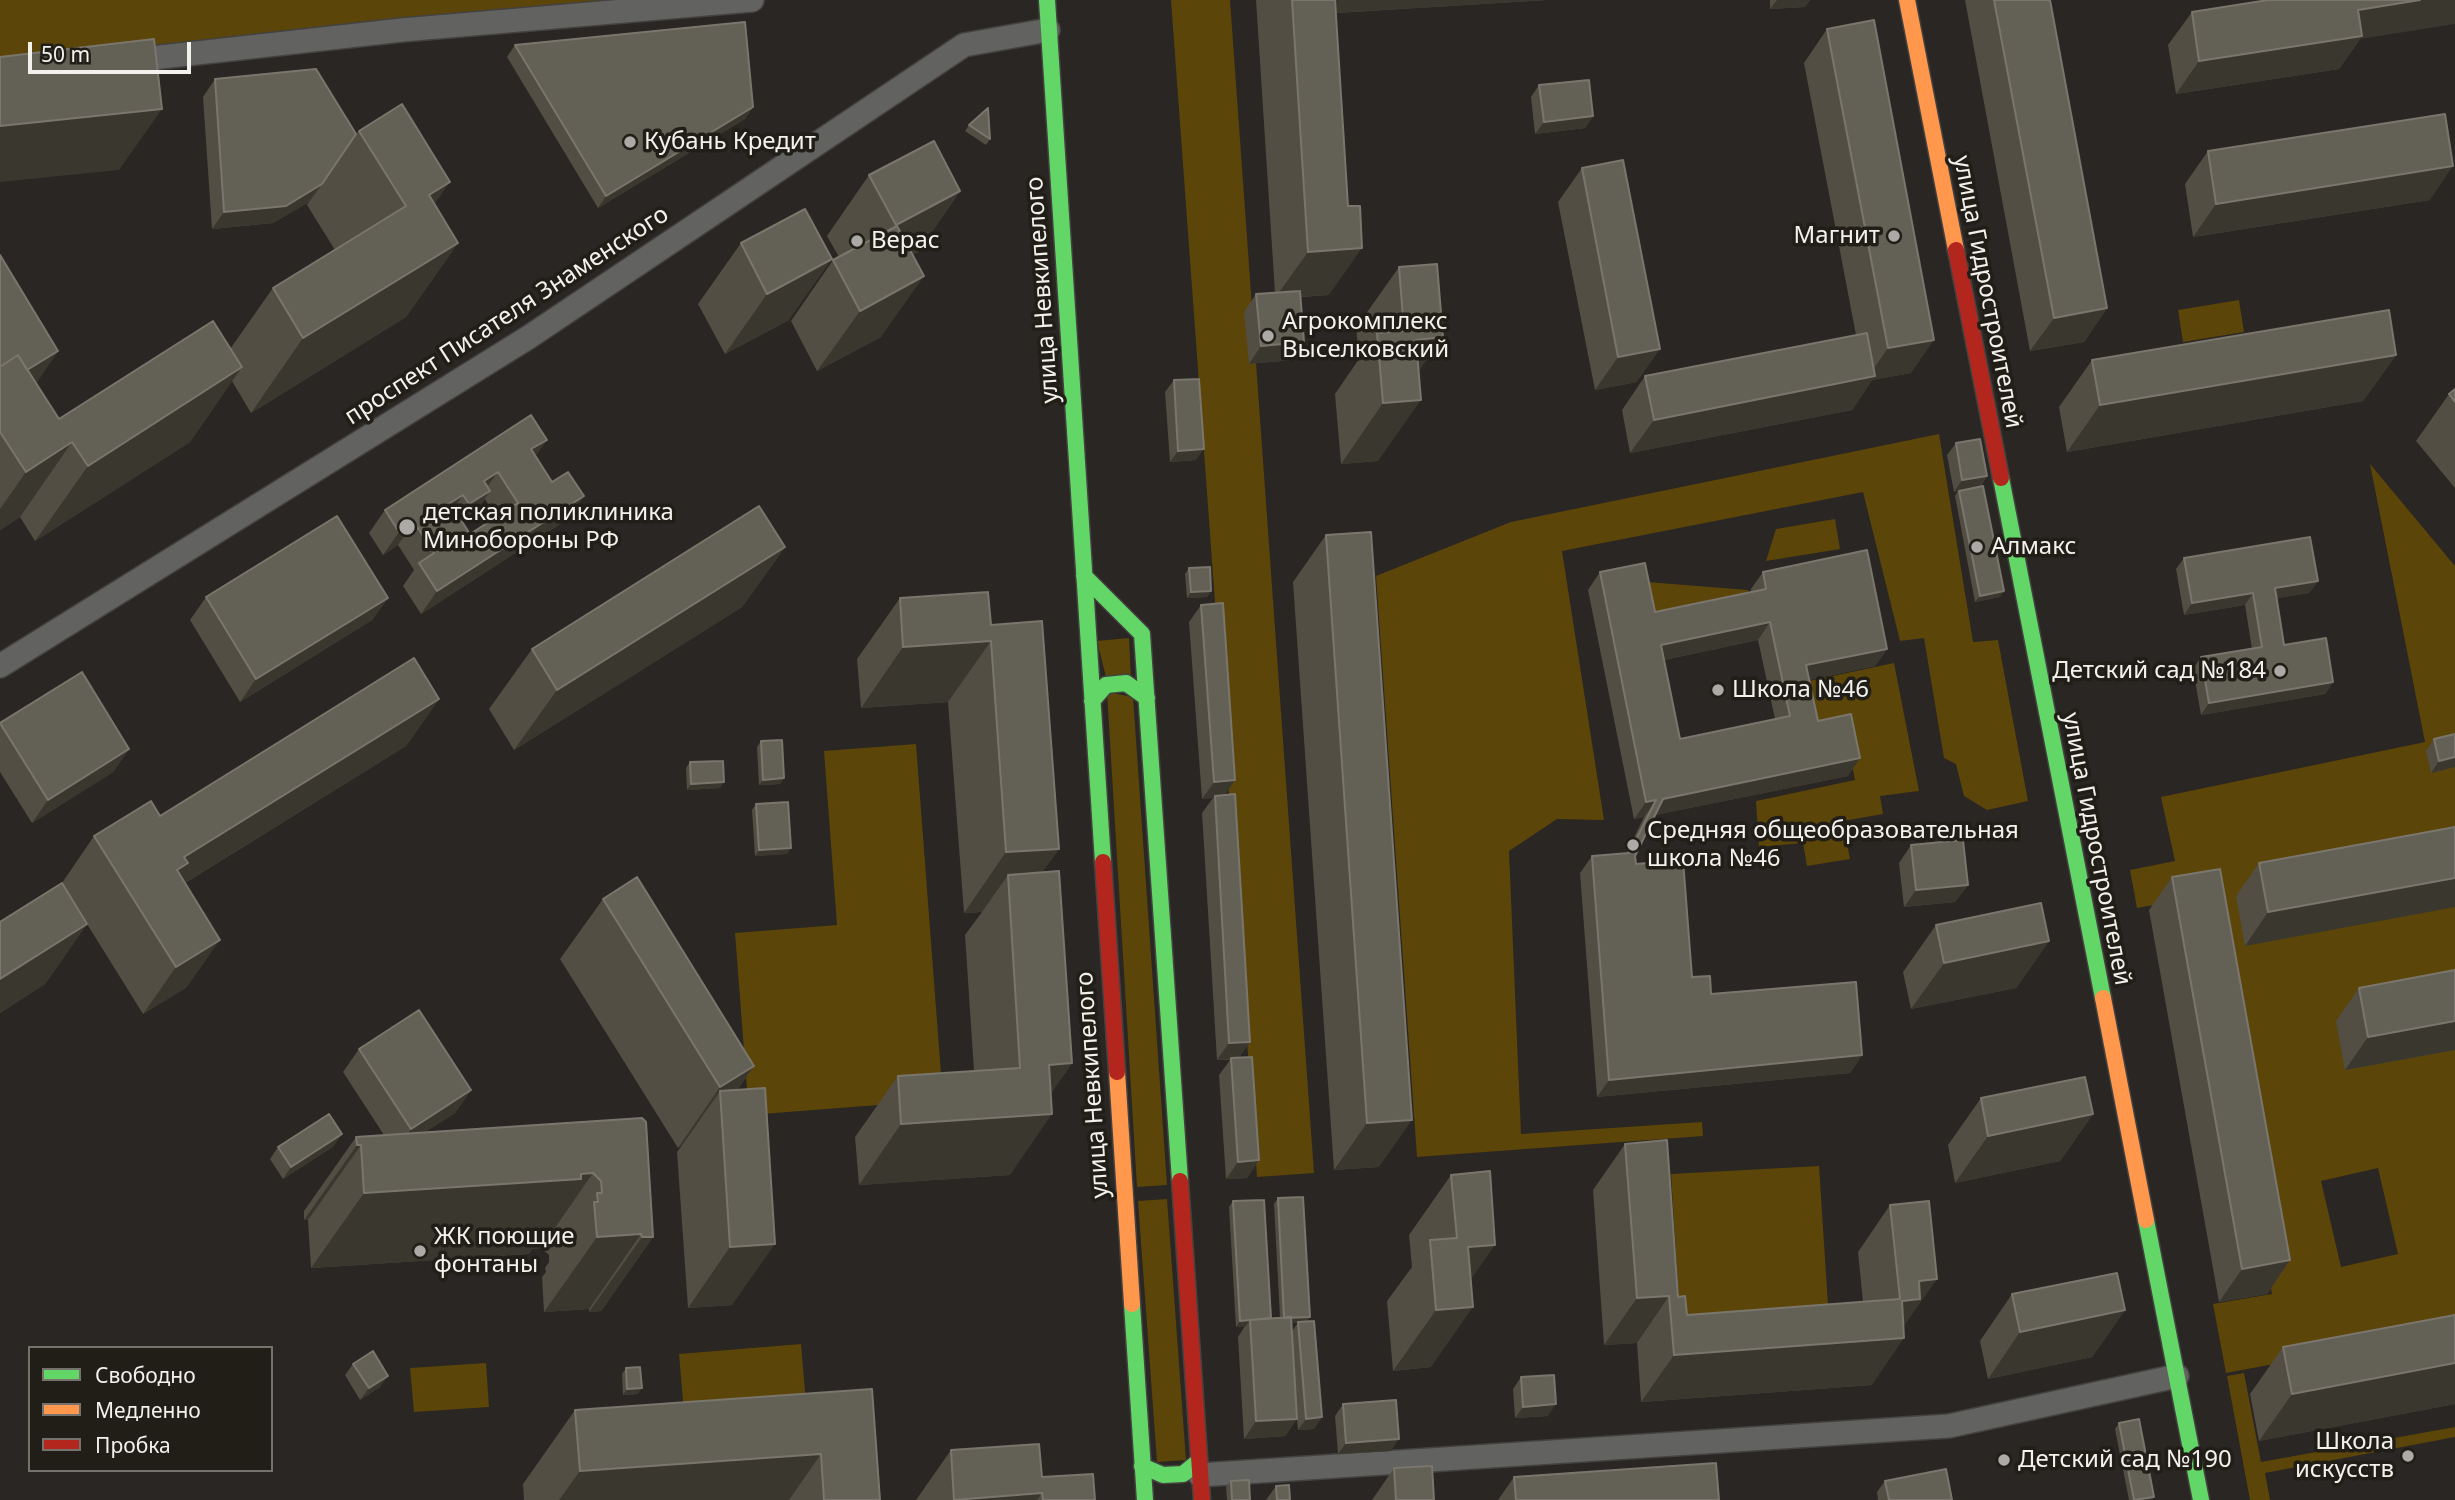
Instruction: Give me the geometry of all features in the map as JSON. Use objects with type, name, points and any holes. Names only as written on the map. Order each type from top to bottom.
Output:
[{"type":"street","points":[[103,63],[402,30],[752,0]]},
{"type":"street","name":"улица Невкипелого","points":[[1047,0],[1145,1500]]},
{"type":"street","name":"улица Гидростроителей","points":[[1907,0],[2201,1500]]},
{"type":"street","name":"проспект Писателя Знаменского","points":[[0,666],[530,337],[964,45],[1048,30]]},
{"type":"street","points":[[1084,576],[1142,634],[1201,1499],[1184,1492]]},
{"type":"street","points":[[1092,701],[1106,685],[1126,683],[1147,698]]},
{"type":"street","points":[[1142,1466],[1163,1475],[1183,1474],[1200,1468],[1949,1426],[2177,1376]]},
{"type":"shaded area","points":[[0,0],[723,0],[0,57]]},
{"type":"shaded area","points":[[1171,0],[1230,0],[1314,1173],[1257,1177]]},
{"type":"shaded area","points":[[2239,300],[2244,332],[2183,342],[2178,310]]},
{"type":"shaded area","points":[[1939,434],[1973,642],[1998,640],[2028,801],[1987,810],[1964,796],[1956,764],[1944,758],[1924,638],[1900,641],[1863,492],[1562,551],[1604,820],[1557,819],[1509,851],[1521,1134],[1702,1122],[1703,1136],[1417,1157],[1376,576],[1511,522]]},
{"type":"shaded area","points":[[2370,464],[2455,566],[2455,1330],[2226,1373],[2213,1304],[2272,1294],[2200,897],[2137,908],[2130,870],[2175,861],[2161,797],[2425,742]],"holes":[[[2378,1168],[2398,1254],[2341,1267],[2321,1181]]]},
{"type":"shaded area","points":[[1835,519],[1840,549],[1766,561],[1776,529]]},
{"type":"shaded area","points":[[1634,581],[1748,590],[1752,606],[1644,628]]},
{"type":"shaded area","points":[[1129,638],[1131,679],[1106,677],[1097,641]]},
{"type":"shaded area","points":[[1894,663],[1919,791],[1880,796],[1883,814],[1843,821],[1850,859],[1807,866],[1803,843],[1759,847],[1756,801],[1855,780],[1845,729],[1807,736],[1795,684]]},
{"type":"shaded area","points":[[1107,692],[1133,697],[1167,1185],[1137,1187]]},
{"type":"shaded area","points":[[916,744],[943,1100],[749,1115],[735,933],[837,925],[824,751]]},
{"type":"shaded area","points":[[1819,1166],[1828,1305],[1680,1317],[1671,1174]]},
{"type":"shaded area","points":[[1167,1199],[1186,1460],[1157,1462],[1138,1201]]},
{"type":"shaded area","points":[[801,1344],[807,1415],[685,1425],[679,1354]]},
{"type":"shaded area","points":[[486,1363],[489,1407],[414,1412],[410,1368]]},
{"type":"shaded area","points":[[2244,1373],[2261,1462],[2455,1427],[2455,1437],[2265,1473],[2270,1500],[2250,1500],[2227,1376]]},
{"type":"building","points":[[1292,0],[1335,0],[1348,206],[1360,206],[1362,248],[1308,252]]},
{"type":"building","points":[[1994,0],[2050,0],[2107,308],[2054,318]]},
{"type":"building","points":[[2268,0],[2420,0],[2358,10],[2362,36],[2199,61],[2192,12]]},
{"type":"building","points":[[1874,20],[1934,340],[1888,348],[1827,29]]},
{"type":"building","points":[[745,22],[753,107],[606,196],[515,45]]},
{"type":"building","points":[[154,39],[162,109],[0,126],[0,57]]},
{"type":"building","points":[[316,69],[356,134],[322,184],[286,206],[224,212],[215,79]]},
{"type":"building","points":[[1589,80],[1593,116],[1544,122],[1539,85]]},
{"type":"building","points":[[402,104],[450,182],[429,195],[458,243],[303,338],[273,288],[406,206],[359,131]]},
{"type":"building","points":[[988,108],[990,139],[969,125]]},
{"type":"building","points":[[2445,114],[2453,166],[2216,204],[2208,151]]},
{"type":"building","points":[[934,141],[960,191],[896,225],[869,175]]},
{"type":"building","points":[[1623,160],[1660,349],[1618,357],[1582,168]]},
{"type":"building","points":[[805,209],[832,259],[767,294],[741,243]]},
{"type":"building","points":[[897,226],[924,276],[860,311],[833,260]]},
{"type":"building","points":[[0,255],[58,351],[27,370],[18,355],[0,367]]},
{"type":"building","points":[[1437,264],[1443,337],[1416,340],[1421,400],[1383,403],[1377,333],[1404,331],[1399,267]]},
{"type":"building","points":[[1300,291],[1304,342],[1261,346],[1256,294]]},
{"type":"building","points":[[2389,310],[2396,355],[2100,405],[2092,360]]},
{"type":"building","points":[[213,321],[242,367],[88,466],[72,442],[26,472],[0,432],[0,367],[18,355],[59,419]]},
{"type":"building","points":[[1867,333],[1875,376],[1654,420],[1645,376]]},
{"type":"building","points":[[1199,379],[1204,449],[1178,451],[1174,380]]},
{"type":"building","points":[[2455,389],[2455,402],[2449,394]]},
{"type":"building","name":"детская поликлиника Минобороны РФ","points":[[531,415],[547,440],[531,449],[552,482],[568,472],[584,496],[437,591],[419,563],[434,553],[414,522],[399,532],[385,510]],"holes":[[[498,472],[518,503],[470,534],[450,503],[463,495],[469,504],[490,491],[484,481]]]},
{"type":"building","points":[[1980,439],[1987,476],[1962,480],[1956,443]]},
{"type":"building","name":"Алмакс","points":[[1983,486],[2004,591],[1980,596],[1959,491]]},
{"type":"building","points":[[759,506],[785,547],[557,690],[532,649]]},
{"type":"building","points":[[337,516],[388,598],[256,679],[206,597]]},
{"type":"building","points":[[1371,532],[1412,1120],[1367,1123],[1326,535]]},
{"type":"building","points":[[2310,537],[2318,581],[2275,588],[2284,645],[2326,638],[2333,682],[2209,703],[2201,657],[2262,647],[2253,593],[2192,603],[2184,558]]},
{"type":"building","name":"Средняя общеобразовательная школа №46","points":[[1867,550],[1887,649],[1806,665],[1818,721],[1851,714],[1860,758],[1663,799],[1635,856],[1636,864],[1683,860],[1692,977],[1710,976],[1711,994],[1856,982],[1862,1055],[1609,1080],[1592,856],[1629,853],[1656,800],[1646,802],[1600,572],[1645,563],[1655,612],[1766,589],[1763,572]],"holes":[[[1770,622],[1790,716],[1680,739],[1661,645]]]},
{"type":"building","points":[[1210,567],[1211,591],[1191,592],[1189,568]]},
{"type":"building","points":[[988,592],[991,625],[1042,621],[1059,849],[1006,852],[991,641],[903,647],[900,598]]},
{"type":"building","points":[[1223,603],[1235,780],[1214,782],[1201,605]]},
{"type":"building","points":[[414,658],[439,699],[184,857],[188,863],[177,870],[220,940],[176,967],[94,836],[151,801],[160,816]]},
{"type":"building","points":[[82,672],[129,749],[48,800],[0,723]]},
{"type":"building","points":[[2455,734],[2455,757],[2439,761],[2434,739]]},
{"type":"building","points":[[782,740],[784,778],[763,780],[761,741]]},
{"type":"building","points":[[723,761],[724,782],[691,784],[690,762]]},
{"type":"building","points":[[1235,794],[1250,1042],[1229,1043],[1215,796]]},
{"type":"building","points":[[788,802],[791,848],[759,850],[756,804]]},
{"type":"building","points":[[2455,827],[2455,878],[2268,912],[2259,863]]},
{"type":"building","points":[[1963,840],[1968,885],[1916,890],[1911,845]]},
{"type":"building","points":[[2220,869],[2290,1260],[2242,1269],[2172,877]]},
{"type":"building","points":[[1059,871],[1072,1063],[1049,1065],[1052,1114],[901,1124],[898,1076],[1020,1068],[1008,875]]},
{"type":"building","points":[[637,877],[754,1066],[720,1087],[603,899]]},
{"type":"building","points":[[62,883],[87,924],[0,979],[0,922]]},
{"type":"building","points":[[2041,903],[2049,941],[1944,963],[1936,925]]},
{"type":"building","points":[[2455,970],[2455,1021],[2368,1037],[2359,988]]},
{"type":"building","points":[[419,1010],[471,1090],[411,1129],[359,1049]]},
{"type":"building","points":[[1252,1057],[1259,1160],[1238,1162],[1231,1058]]},
{"type":"building","points":[[2085,1077],[2093,1114],[1988,1136],[1981,1098]]},
{"type":"building","points":[[765,1088],[775,1244],[730,1247],[720,1091]]},
{"type":"building","points":[[329,1114],[342,1134],[291,1167],[278,1147]]},
{"type":"building","points":[[642,1118],[646,1122],[653,1237],[642,1237],[641,1234],[597,1237],[594,1202],[598,1202],[597,1193],[602,1193],[601,1181],[593,1173],[581,1174],[581,1179],[364,1193],[361,1145],[357,1145],[356,1137]]},
{"type":"building","points":[[1667,1140],[1678,1297],[1685,1296],[1687,1315],[1900,1299],[1890,1205],[1929,1201],[1937,1279],[1919,1281],[1920,1299],[1902,1301],[1904,1338],[1674,1355],[1669,1296],[1637,1298],[1625,1144]]},
{"type":"building","points":[[1490,1171],[1495,1245],[1468,1247],[1473,1307],[1436,1310],[1430,1240],[1457,1238],[1451,1175]]},
{"type":"building","points":[[1303,1197],[1310,1317],[1284,1318],[1278,1198]]},
{"type":"building","points":[[1264,1200],[1271,1318],[1240,1321],[1233,1201]]},
{"type":"building","points":[[2117,1273],[2125,1310],[2020,1332],[2012,1294]]},
{"type":"building","points":[[2455,1315],[2455,1363],[2292,1394],[2283,1347]]},
{"type":"building","points":[[1291,1317],[1297,1419],[1256,1421],[1250,1320]]},
{"type":"building","points":[[1314,1321],[1322,1417],[1306,1419],[1298,1322]]},
{"type":"building","points":[[373,1351],[388,1376],[369,1388],[353,1364]]},
{"type":"building","points":[[640,1367],[642,1388],[627,1389],[626,1368]]},
{"type":"building","points":[[1554,1375],[1556,1404],[1523,1407],[1521,1377]]},
{"type":"building","points":[[872,1389],[880,1500],[824,1500],[821,1454],[580,1471],[575,1410]]},
{"type":"building","points":[[1396,1400],[1399,1439],[1346,1443],[1343,1404]]},
{"type":"building","points":[[2139,1419],[2154,1497],[2134,1500],[2119,1423]]},
{"type":"building","points":[[1039,1444],[1042,1477],[1093,1474],[1095,1500],[1043,1500],[1042,1493],[954,1500],[951,1450]]},
{"type":"building","points":[[1716,1463],[1719,1500],[1516,1500],[1514,1477]]},
{"type":"building","points":[[1432,1466],[1434,1500],[1396,1500],[1394,1468]]},
{"type":"building","points":[[1946,1469],[1952,1500],[1889,1500],[1885,1481]]},
{"type":"building","points":[[1249,1480],[1250,1500],[1232,1500],[1231,1481]]},
{"type":"building","points":[[1289,1485],[1290,1500],[1277,1500],[1276,1486]]},
{"type":"traffic: fast","points":[[1047,0],[1103,862]]},
{"type":"traffic: fast","points":[[2001,478],[2103,998]]},
{"type":"traffic: fast","points":[[1084,576],[1142,634],[1180,1181]]},
{"type":"traffic: fast","points":[[1092,701],[1106,685],[1126,683],[1147,698]]},
{"type":"traffic: fast","points":[[2146,1220],[2201,1500]]},
{"type":"traffic: fast","points":[[1132,1304],[1145,1500]]},
{"type":"traffic: fast","points":[[1142,1466],[1163,1475],[1183,1474],[1199,1461]]},
{"type":"traffic: slow","points":[[1907,0],[1956,250]]},
{"type":"traffic: slow","points":[[2103,998],[2146,1220]]},
{"type":"traffic: slow","points":[[1117,1072],[1132,1304]]},
{"type":"traffic: jam","points":[[1956,250],[2001,478]]},
{"type":"traffic: jam","points":[[1103,862],[1117,1072]]},
{"type":"traffic: jam","points":[[1180,1181],[1202,1500]]},
{"type":"place","name":"Кубань Кредит","points":[[630,142]]},
{"type":"place","name":"Магнит","points":[[1894,236]]},
{"type":"place","name":"Верас","points":[[857,241]]},
{"type":"place","name":"Агрокомплекс Выселковский","points":[[1268,336]]},
{"type":"place","name":"детская поликлиника Минобороны РФ","points":[[407,527]]},
{"type":"place","name":"Алмакс","points":[[1977,547]]},
{"type":"place","name":"Детский сад №184","points":[[2280,671]]},
{"type":"place","name":"Школа №46","points":[[1718,690]]},
{"type":"place","name":"Средняя общеобразовательная школа №46","points":[[1633,845]]},
{"type":"place","name":"ЖК поющие фонтаны","points":[[420,1251]]},
{"type":"place","name":"Школа искусств","points":[[2408,1456]]},
{"type":"place","name":"Детский сад №190","points":[[2004,1460]]}]
